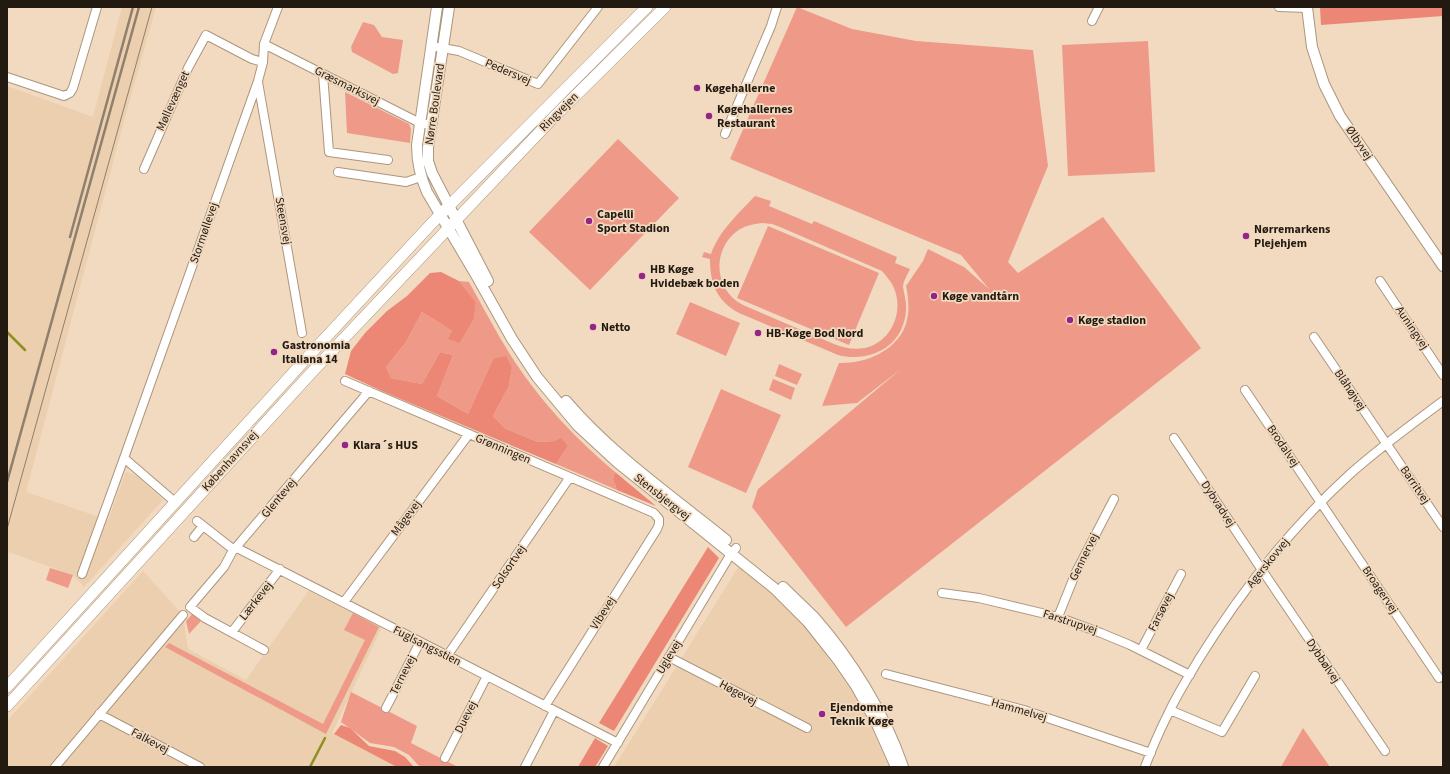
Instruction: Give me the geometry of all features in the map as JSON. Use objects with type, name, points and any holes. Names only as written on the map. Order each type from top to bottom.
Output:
[{"type":"main road","name":"Ringvejen","points":[[441,215],[647,7]]},
{"type":"main road","name":"Ringvejen","points":[[452,224],[552,119],[665,7]]},
{"type":"main road","name":"Københavnsvej","points":[[7,686],[308,357],[441,215]]},
{"type":"main road","name":"Københavnsvej","points":[[7,706],[312,372],[452,224]]},
{"type":"street","points":[[7,77],[64,96],[70,93],[73,88],[97,7]]},
{"type":"street","name":"Stormøllevej","points":[[82,574],[248,110],[263,62],[264,44],[278,7]]},
{"type":"street","name":"Nørre Boulevard","points":[[437,7],[420,123],[417,158],[421,177],[427,192],[441,215]]},
{"type":"street","name":"Nørre Boulevard","points":[[449,7],[428,146],[428,161],[432,173],[449,206],[452,224]]},
{"type":"street","name":"Pedersvej","points":[[431,46],[459,51],[538,84],[598,7]]},
{"type":"street","points":[[726,134],[771,26],[777,7]]},
{"type":"street","points":[[1092,21],[1099,7]]},
{"type":"street","points":[[1279,7],[1307,8]]},
{"type":"street","name":"Ølbyvej","points":[[1307,8],[1312,47],[1324,84],[1340,116],[1443,266]]},
{"type":"street","name":"Møllevænget","points":[[144,169],[188,68],[206,35],[263,62]]},
{"type":"street","name":"Græsmarksvej","points":[[264,44],[420,123],[431,125]]},
{"type":"street","points":[[323,74],[329,152],[388,160]]},
{"type":"street","name":"Steensvej","points":[[258,81],[302,333]]},
{"type":"street","points":[[248,110],[263,110]]},
{"type":"street","points":[[338,172],[406,182],[421,177]]},
{"type":"street","name":"Stensbjergvej","points":[[441,215],[452,224],[517,336],[541,373],[582,420],[621,456],[734,550],[780,593],[808,622],[856,686],[875,720],[896,767]]},
{"type":"street","name":"Auningvej","points":[[1380,281],[1443,375]]},
{"type":"street","name":"Blåhøjvej","points":[[1314,337],[1386,444]]},
{"type":"street","name":"Grønningen","points":[[345,381],[654,513],[659,519]]},
{"type":"street","name":"Brodalvej","points":[[1245,390],[1321,502]]},
{"type":"street","name":"Glentevej","points":[[190,607],[224,567],[236,549],[369,391]]},
{"type":"street","name":"Agerskovvej","points":[[1145,767],[1170,710],[1216,632],[1288,537],[1350,474],[1386,444],[1443,401]]},
{"type":"street","name":"Mågevej","points":[[344,602],[469,434]]},
{"type":"street","name":"Dybvadvej","points":[[1174,438],[1262,570]]},
{"type":"street","name":"Barritvej","points":[[1386,444],[1443,527]]},
{"type":"street","points":[[124,458],[175,502]]},
{"type":"street","name":"Solsortvej","points":[[447,656],[570,477]]},
{"type":"street","name":"Gennervej","points":[[1058,617],[1076,572],[1114,499]]},
{"type":"street","name":"Broagervej","points":[[1321,502],[1439,678]]},
{"type":"street","name":"Vibevej","points":[[544,706],[657,529],[659,519]]},
{"type":"street","name":"Fuglsangsstien","points":[[194,537],[200,523],[236,549],[280,569],[618,743]]},
{"type":"street","name":"Stensbjergvej","points":[[734,550],[778,582],[809,612],[841,652],[862,683],[881,717],[903,767]]},
{"type":"street","name":"Uglevej","points":[[603,767],[734,550]]},
{"type":"street","name":"Lærkevej","points":[[232,632],[280,569]]},
{"type":"street","name":"Dybbølvej","points":[[1262,570],[1385,751]]},
{"type":"street","name":"Farsøvej","points":[[1141,650],[1180,574]]},
{"type":"street","name":"Farstrupvej","points":[[942,593],[979,598],[1058,617],[1141,650],[1190,675]]},
{"type":"street","name":"Lærkevej","points":[[190,607],[204,618],[264,650]]},
{"type":"street","points":[[55,767],[183,615]]},
{"type":"street","name":"Ternevej","points":[[386,708],[420,642]]},
{"type":"street","name":"Høgevej","points":[[669,657],[806,728]]},
{"type":"street","name":"Hammelvej","points":[[886,674],[1024,710],[1150,753]]},
{"type":"street","name":"Duevej","points":[[446,758],[487,676]]},
{"type":"street","points":[[1170,710],[1222,732],[1255,676]]},
{"type":"street","points":[[525,767],[554,711]]},
{"type":"street","name":"Falkevej","points":[[99,714],[200,767]]},
{"type":"shaded area","points":[[122,7],[156,7],[122,128],[26,492],[108,520],[126,472],[137,476],[163,500],[84,587],[73,575],[9,552],[7,559],[7,86],[93,117]]},
{"type":"shaded area","name":"Køge stadion","points":[[797,7],[852,29],[916,41],[1033,50],[1048,166],[1008,262],[1018,273],[1103,217],[1201,348],[846,627],[752,507],[758,489],[901,369],[857,403],[822,406],[839,363],[850,363],[873,357],[893,344],[900,336],[905,326],[908,314],[906,286],[923,261],[928,249],[964,267],[989,289],[961,255],[730,159]]},
{"type":"shaded area","points":[[1320,7],[1443,7],[1443,16],[1321,25]]},
{"type":"shaded area","points":[[363,22],[374,25],[382,37],[403,40],[398,73],[393,74],[352,52],[351,47]]},
{"type":"shaded area","points":[[1148,41],[1155,172],[1068,176],[1062,45]]},
{"type":"shaded area","points":[[345,92],[409,124],[411,129],[410,143],[347,133]]},
{"type":"shaded area","points":[[618,139],[679,198],[590,290],[529,232]]},
{"type":"shaded area","points":[[755,196],[771,201],[769,206],[812,224],[814,221],[897,257],[895,263],[910,269],[903,285],[906,302],[904,324],[892,343],[883,350],[862,357],[838,355],[739,313],[725,303],[716,291],[713,284],[710,259],[702,257],[704,252],[711,254],[724,230]],"holes":[[[759,223],[772,224],[882,271],[893,286],[896,295],[897,315],[889,332],[874,345],[865,348],[853,349],[842,347],[743,305],[734,299],[722,281],[720,271],[720,260],[728,240],[742,228]]]},
{"type":"shaded area","points":[[768,226],[879,273],[849,345],[737,298]]},
{"type":"shaded area","points":[[441,272],[459,281],[476,302],[474,319],[460,343],[448,339],[452,331],[422,312],[406,342],[386,367],[391,378],[422,384],[440,352],[453,355],[437,396],[468,414],[493,359],[506,356],[512,368],[509,386],[493,416],[506,429],[538,442],[555,441],[561,438],[568,446],[556,464],[384,392],[345,374],[351,351],[365,333],[387,311],[407,296],[430,273]]},
{"type":"shaded area","points":[[459,281],[469,282],[509,352],[525,377],[548,406],[587,447],[615,472],[613,479],[617,490],[556,464],[568,446],[555,441],[538,442],[506,429],[493,416],[509,386],[512,368],[493,359],[468,414],[437,396],[453,355],[440,352],[422,384],[391,378],[386,367],[406,342],[422,312],[452,331],[460,343],[474,319],[476,302]]},
{"type":"shaded area","points":[[690,302],[740,323],[726,356],[676,334]]},
{"type":"shaded area","points":[[779,364],[802,374],[797,385],[775,376]]},
{"type":"shaded area","points":[[773,379],[795,388],[791,400],[769,390]]},
{"type":"shaded area","points":[[721,389],[781,415],[746,493],[688,467]]},
{"type":"shaded area","points":[[615,472],[656,506],[617,490],[613,479]]},
{"type":"shaded area","points":[[708,547],[719,558],[614,731],[599,723]]},
{"type":"shaded area","points":[[739,566],[770,592],[809,631],[858,700],[889,767],[614,767]]},
{"type":"shaded area","points":[[50,568],[73,575],[68,588],[46,580]]},
{"type":"shaded area","points":[[143,571],[183,615],[188,649],[246,680],[310,589],[382,627],[332,733],[397,767],[7,767],[7,721]]},
{"type":"shaded area","points":[[193,613],[201,621],[189,634],[186,621]]},
{"type":"shaded area","points":[[353,613],[379,627],[326,734],[165,647],[169,643],[323,724],[365,640],[344,630]]},
{"type":"shaded area","points":[[351,692],[417,726],[411,743],[458,767],[423,767],[418,765],[409,755],[394,747],[370,743],[341,722]]},
{"type":"shaded area","points":[[341,725],[350,728],[369,746],[395,751],[405,757],[414,767],[397,767],[334,734]]},
{"type":"shaded area","points":[[1303,728],[1330,767],[1281,767]]},
{"type":"shaded area","points":[[595,738],[608,746],[595,767],[578,767]]},
{"type":"waterway","points":[[7,332],[25,350]]},
{"type":"waterway","points":[[310,767],[325,738]]},
{"type":"tram line","points":[[7,529],[152,7]]},
{"type":"railway","points":[[70,237],[133,7]]},
{"type":"railway","points":[[7,482],[139,7]]},
{"type":"place","name":"Køgehallerne","points":[[697,88]]},
{"type":"place","name":"Køgehallernes Restaurant","points":[[709,116]]},
{"type":"place","name":"Capelli Sport Stadion","points":[[589,221]]},
{"type":"place","name":"Nørremarkens Plejehjem","points":[[1246,236]]},
{"type":"place","name":"HB Køge Hvidebæk boden","points":[[642,276]]},
{"type":"place","name":"Køge vandtårn","points":[[934,296]]},
{"type":"place","name":"Køge stadion","points":[[1070,320]]},
{"type":"place","name":"Netto","points":[[593,327]]},
{"type":"place","name":"HB-Køge Bod Nord","points":[[758,333]]},
{"type":"place","name":"Gastronomia Italiana 14","points":[[274,352]]},
{"type":"place","name":"Klara´s HUS","points":[[345,445]]},
{"type":"place","name":"Ejendomme Teknik Køge","points":[[822,714]]}]
